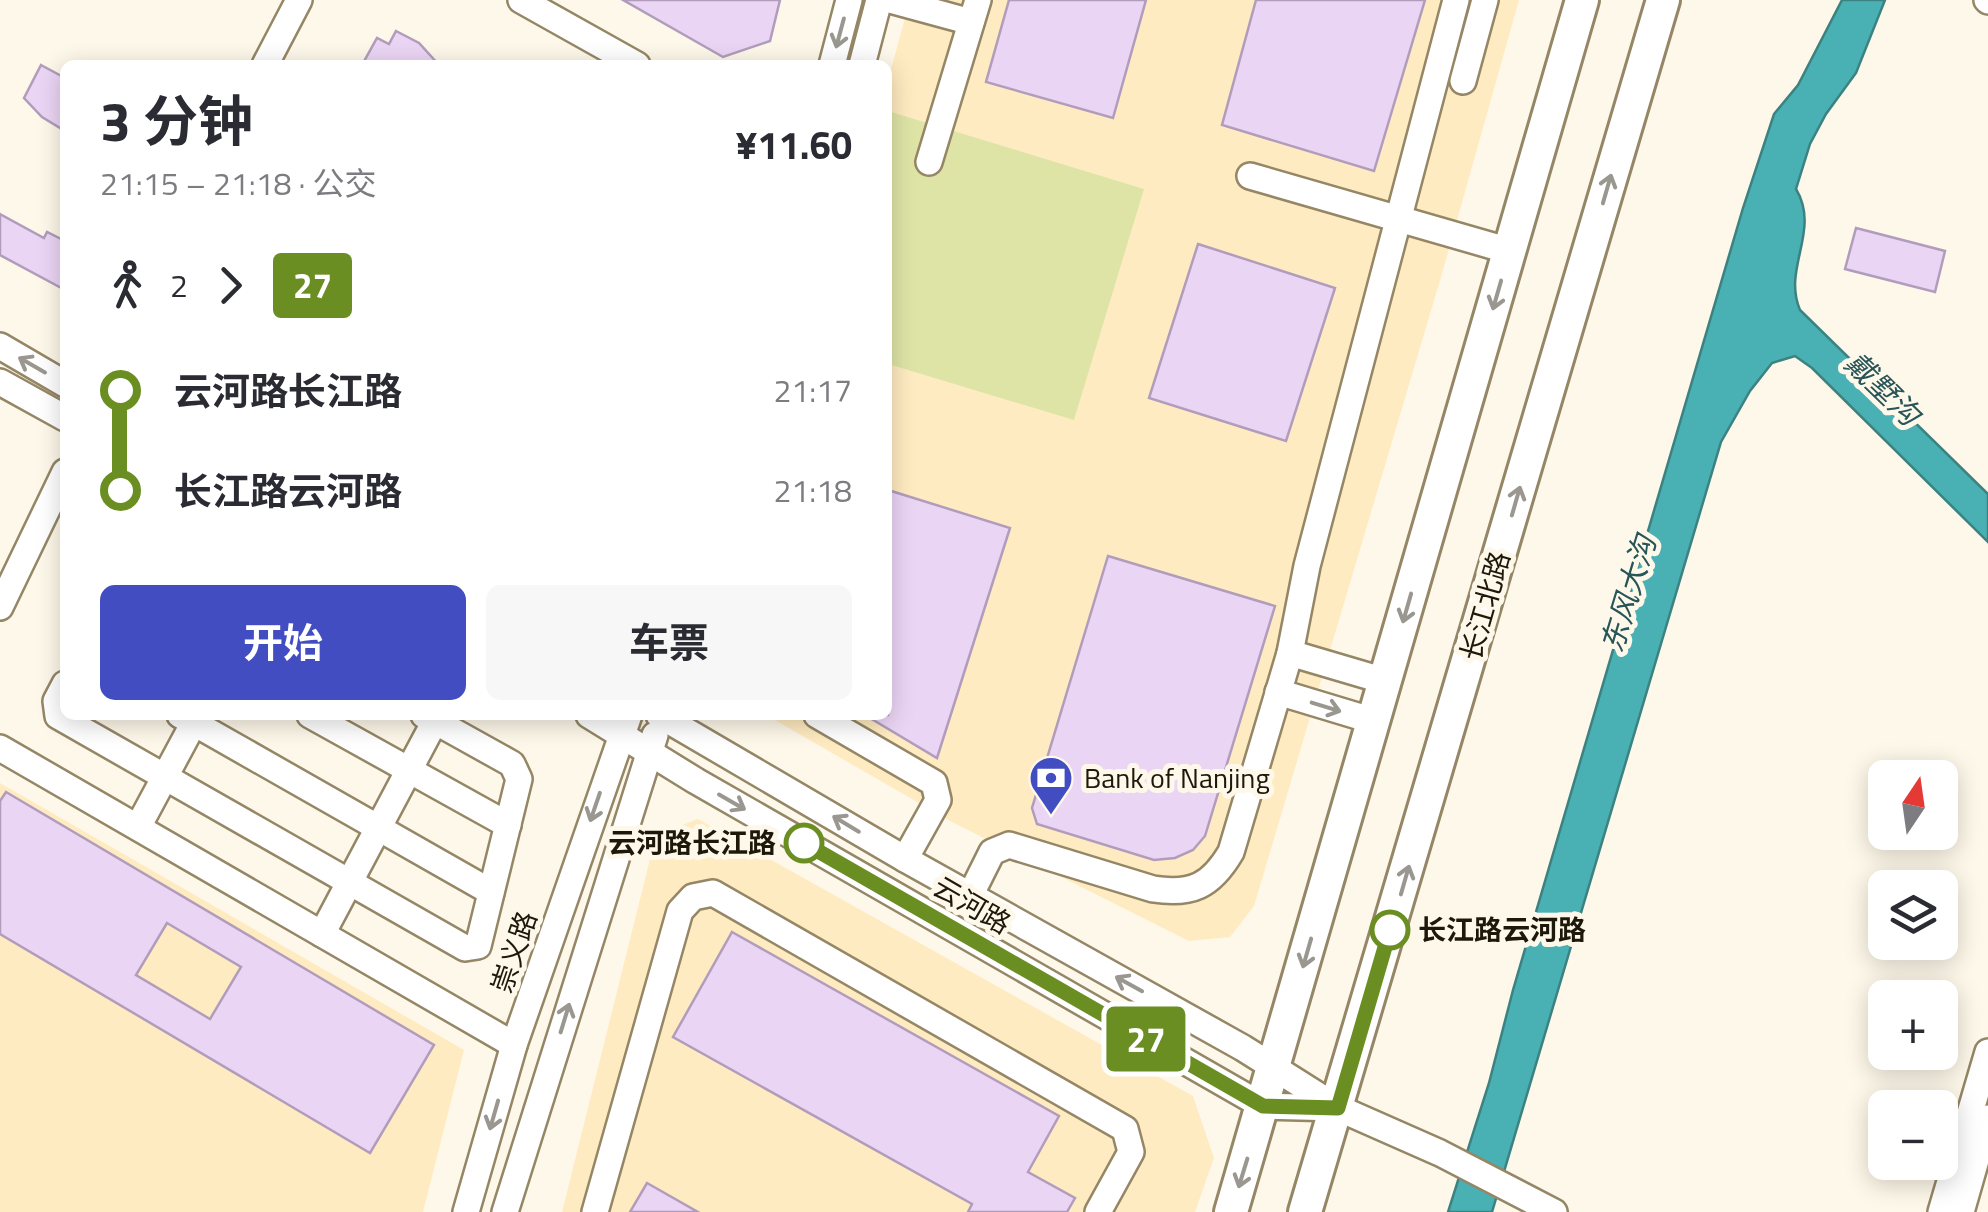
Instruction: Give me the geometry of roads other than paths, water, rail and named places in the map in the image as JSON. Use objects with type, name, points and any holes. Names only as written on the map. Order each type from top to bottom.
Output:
[{"type":"main road","points":[[1231,1212],[1582,0]]},
{"type":"main road","name":"长江北路","points":[[1305,1212],[1663,9]]},
{"type":"street","points":[[268,60],[299,0]]},
{"type":"street","points":[[522,0],[627,60]]},
{"type":"street","points":[[833,60],[849,0]]},
{"type":"street","points":[[863,60],[879,0]]},
{"type":"street","points":[[890,0],[974,11],[929,162]]},
{"type":"street","points":[[970,896],[992,852],[1009,845],[1174,892],[1196,888],[1218,875],[1231,852],[1290,653],[1307,566],[1456,0]]},
{"type":"street","points":[[1463,80],[1485,0]]},
{"type":"street","points":[[1250,176],[1510,251]]},
{"type":"street","points":[[0,346],[60,381]]},
{"type":"street","points":[[0,382],[60,415]]},
{"type":"street","points":[[0,607],[60,482]]},
{"type":"street","points":[[1290,653],[1386,681]]},
{"type":"street","points":[[1278,692],[1374,721]]},
{"type":"street","points":[[60,693],[56,701],[60,717]]},
{"type":"street","points":[[65,720],[466,948],[478,946],[519,779],[512,764],[434,720]]},
{"type":"street","points":[[138,828],[190,720]]},
{"type":"street","points":[[194,720],[491,892]]},
{"type":"street","points":[[319,720],[508,825]]},
{"type":"street","points":[[322,934],[409,770],[429,720]]},
{"type":"street","points":[[505,1212],[660,720]]},
{"type":"street","name":"云河路","points":[[668,720],[1338,1108],[1440,1152],[1554,1212]]},
{"type":"street","points":[[825,720],[934,783],[938,800],[905,860]]},
{"type":"street","name":"云河路","points":[[625,724],[649,750],[696,781],[1263,1106],[1338,1108]]},
{"type":"street","name":"崇义路","points":[[466,1212],[514,1045],[625,724]]},
{"type":"street","points":[[0,748],[514,1045]]},
{"type":"street","points":[[594,1212],[680,911],[693,897],[713,894],[1125,1129],[1130,1152],[1098,1212]]},
{"type":"street","points":[[1941,1212],[1988,1052]]},
{"type":"street","points":[[1961,1212],[1988,1118]]},
{"type":"water","points":[[1842,0],[1885,0],[1856,73],[1810,144],[1796,189],[1805,220],[1795,279],[1800,310],[1988,494],[1988,542],[1812,368],[1795,356],[1772,363],[1750,391],[1721,442],[1492,1212],[1448,1212],[1743,208],[1774,114],[1798,85]]},
{"type":"place","name":"Bank of Nanjing","points":[[1051,816]]},
{"type":"place","name":"云河路长江路","points":[[804,843]]},
{"type":"place","name":"长江路云河路","points":[[1390,930]]},
{"type":"water label","name":"戴墅沟","points":[[1882,389]]},
{"type":"water label","name":"东风大沟","points":[[1629,594]]}]
